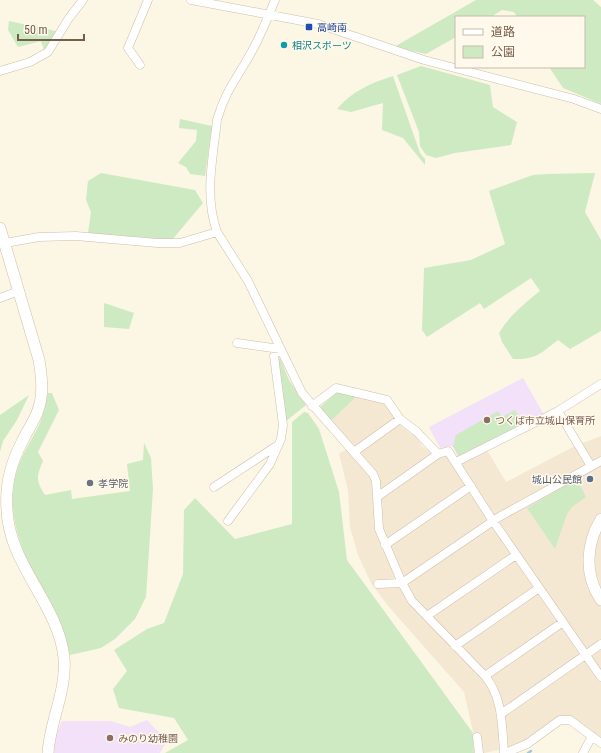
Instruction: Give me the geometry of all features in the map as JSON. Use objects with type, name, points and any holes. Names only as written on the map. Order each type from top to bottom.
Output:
[{"type":"street","points":[[0,71],[30,62],[48,52],[69,18],[83,0]]},
{"type":"street","points":[[140,65],[128,48],[148,0]]},
{"type":"street","points":[[191,0],[318,24],[406,55],[455,68]]},
{"type":"street","points":[[275,0],[252,52],[229,87],[217,120],[209,193],[217,232],[248,281],[294,380],[312,406],[373,474],[376,481],[377,520],[385,545],[412,601],[485,676],[495,690],[501,714],[504,753],[527,744],[560,720],[570,720],[601,743]]},
{"type":"street","points":[[456,68],[574,99],[601,109]]},
{"type":"street","points":[[0,228],[39,360],[42,388],[37,414],[15,456],[9,474],[7,510],[10,530],[15,547],[52,620],[64,658],[62,681],[49,739],[48,753]]},
{"type":"street","points":[[5,243],[39,237],[76,236],[157,243],[180,243],[217,232]]},
{"type":"street","points":[[0,298],[19,291]]},
{"type":"street","points":[[237,343],[280,349]]},
{"type":"street","points":[[228,521],[270,464],[279,444],[283,425],[274,356],[280,349]]},
{"type":"street","points":[[456,462],[558,411],[601,384]]},
{"type":"street","points":[[312,406],[336,388],[387,400],[400,419],[416,431],[438,454]]},
{"type":"street","points":[[558,411],[591,466]]},
{"type":"street","points":[[354,452],[400,419]]},
{"type":"street","points":[[214,488],[279,444]]},
{"type":"street","points":[[377,497],[438,454],[448,451],[516,555],[601,677]]},
{"type":"street","points":[[378,584],[402,583],[493,521],[601,461]]},
{"type":"street","points":[[385,545],[471,486]]},
{"type":"street","points":[[601,520],[591,542],[589,561],[592,582],[601,600]]},
{"type":"street","points":[[427,616],[516,555]]},
{"type":"street","points":[[455,646],[539,588]]},
{"type":"street","points":[[485,676],[563,622]]},
{"type":"street","points":[[501,714],[601,644]]},
{"type":"street","points":[[583,753],[592,736]]},
{"type":"street","points":[[477,737],[479,753]]},
{"type":"shaded area","name":"つくば市立城山保育所","points":[[523,378],[544,415],[458,456],[452,446],[440,448],[429,427]]},
{"type":"shaded area","points":[[356,397],[382,402],[389,407],[400,425],[417,438],[422,446],[438,458],[446,456],[454,467],[487,450],[506,482],[575,446],[601,436],[601,739],[560,716],[524,741],[510,747],[485,753],[476,753],[474,736],[464,692],[389,607],[371,583],[358,555],[350,527],[348,490],[339,454],[352,445],[331,421]]},
{"type":"shaded area","name":"みのり幼稚園","points":[[147,720],[167,741],[160,753],[54,753],[56,735],[62,721],[111,721],[130,727]]},
{"type":"green space","points":[[476,0],[593,0],[601,7],[601,104],[563,88],[550,68],[585,68],[585,16],[516,16],[514,12],[502,10],[493,16],[455,16],[455,38],[426,54],[394,47]]},
{"type":"green space","points":[[9,21],[56,31],[52,41],[44,50],[41,41],[18,47],[8,30]]},
{"type":"green space","points":[[421,66],[490,85],[493,107],[517,122],[511,145],[455,153],[436,158],[426,155],[420,146],[419,132],[397,75]]},
{"type":"green space","points":[[393,76],[420,153],[425,159],[425,165],[403,138],[382,130],[383,103],[351,112],[337,109],[349,97],[362,88]]},
{"type":"green space","points":[[180,119],[212,126],[205,176],[190,174],[186,167],[178,163],[196,141],[197,130],[179,128]]},
{"type":"green space","points":[[101,173],[195,190],[203,203],[172,240],[88,233],[91,212],[86,200],[88,181]]},
{"type":"green space","points":[[595,173],[585,212],[601,240],[601,331],[570,349],[558,340],[538,355],[521,359],[513,359],[502,342],[499,333],[513,315],[540,291],[531,278],[484,309],[480,303],[427,337],[422,330],[424,268],[471,260],[505,244],[489,191],[533,175]]},
{"type":"green space","points":[[104,303],[134,313],[129,329],[104,327]]},
{"type":"green space","points":[[277,358],[280,358],[289,380],[306,405],[285,422]]},
{"type":"green space","points":[[337,392],[356,397],[331,421],[320,407]]},
{"type":"green space","points":[[48,393],[52,393],[59,410],[38,452],[43,461],[38,479],[45,495],[71,490],[72,499],[130,491],[127,464],[143,460],[144,443],[151,458],[153,489],[146,597],[135,619],[115,639],[101,648],[70,655],[57,618],[31,568],[24,551],[14,516],[13,497],[15,478],[22,457],[41,421]]},
{"type":"green space","points":[[29,395],[17,420],[3,441],[0,452],[0,415]]},
{"type":"green space","points":[[515,410],[524,425],[461,457],[458,456],[453,446],[456,435],[498,411],[502,417]]},
{"type":"green space","points":[[304,412],[308,413],[319,429],[339,492],[347,560],[473,733],[474,753],[165,753],[188,740],[174,718],[119,708],[113,689],[127,671],[114,650],[147,629],[164,623],[183,574],[184,510],[195,498],[235,539],[292,524],[292,422]]},
{"type":"green space","points":[[577,479],[586,497],[572,507],[567,514],[555,549],[527,508]]},
{"type":"place","name":"高崎南","points":[[309,27]]},
{"type":"place","name":"相沢スポーツ","points":[[284,45]]},
{"type":"place","name":"つくば市立城山保育所","points":[[487,420]]},
{"type":"place","name":"城山公民館","points":[[590,479]]},
{"type":"place","name":"孝学院","points":[[90,483]]},
{"type":"place","name":"みのり幼稚園","points":[[110,738]]}]
